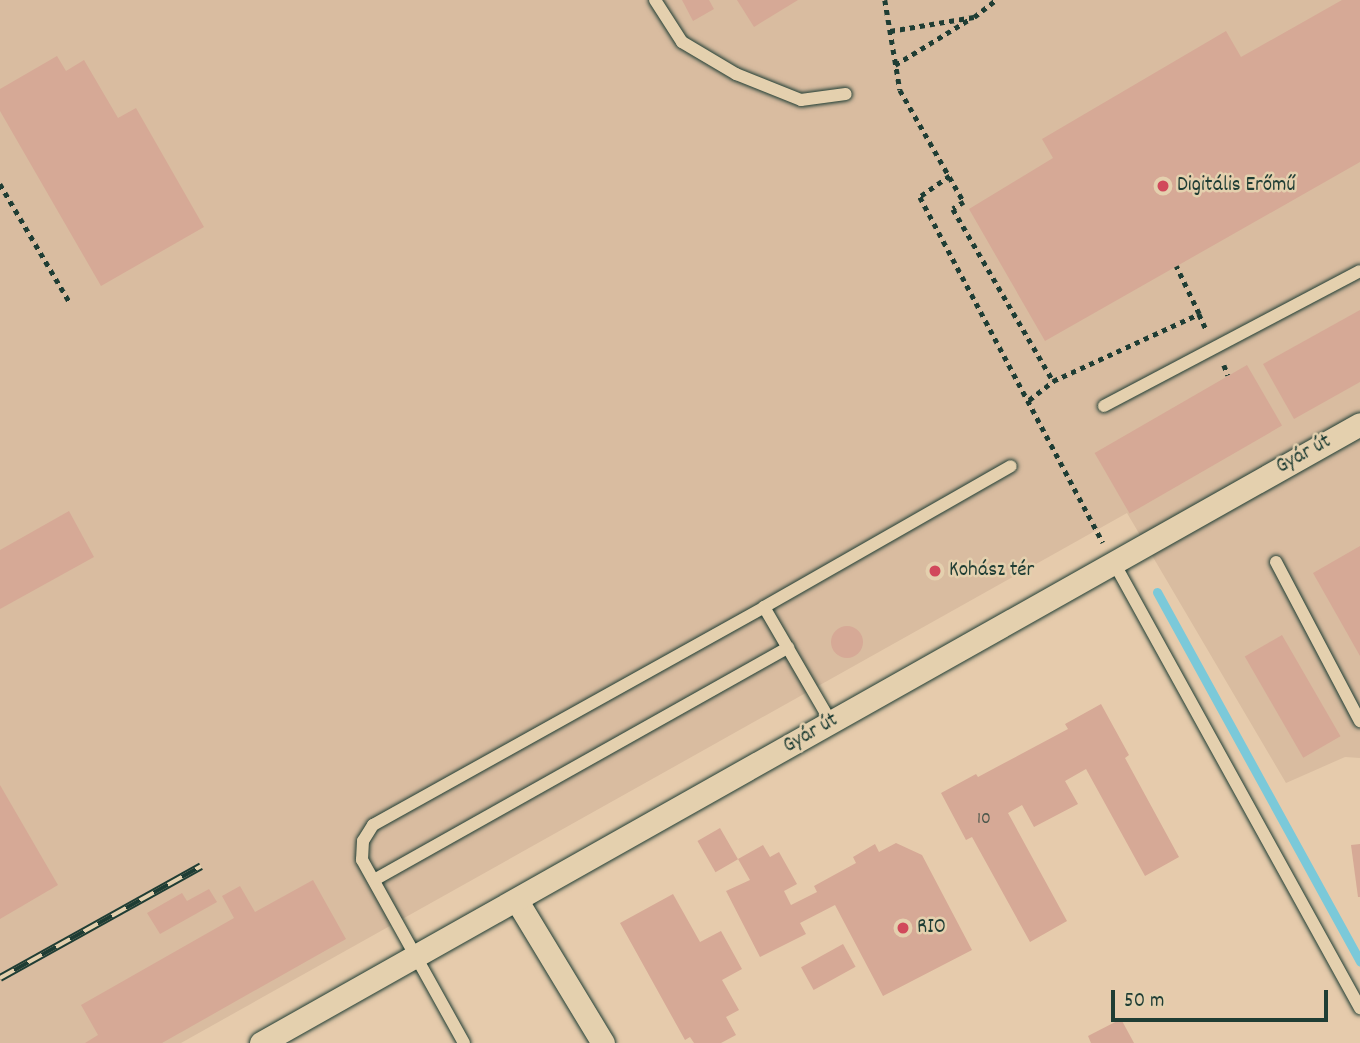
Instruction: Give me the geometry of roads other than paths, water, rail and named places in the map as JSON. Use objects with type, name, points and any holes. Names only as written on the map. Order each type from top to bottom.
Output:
[{"type":"street","name":"Gyár út","points":[[261,1043],[1360,424]]},
{"type":"street","points":[[517,901],[603,1043]]},
{"type":"lane","points":[[655,0],[681,42],[736,74],[801,100],[846,93]]},
{"type":"lane","points":[[1104,406],[1360,271]]},
{"type":"lane","points":[[464,1043],[362,860],[363,841],[373,825],[1011,466]]},
{"type":"lane","points":[[1113,561],[1360,1008]]},
{"type":"lane","points":[[1276,562],[1360,721]]},
{"type":"lane","points":[[764,607],[831,722]]},
{"type":"lane","points":[[374,880],[788,648]]},
{"type":"waterway","points":[[1157,592],[1360,962]]},
{"type":"railway","points":[[0,978],[201,866]]},
{"type":"place","name":"Digitális Erőmű","points":[[1163,186]]},
{"type":"place","name":"Kohász tér","points":[[935,571]]},
{"type":"place","name":"RIO","points":[[903,928]]}]
